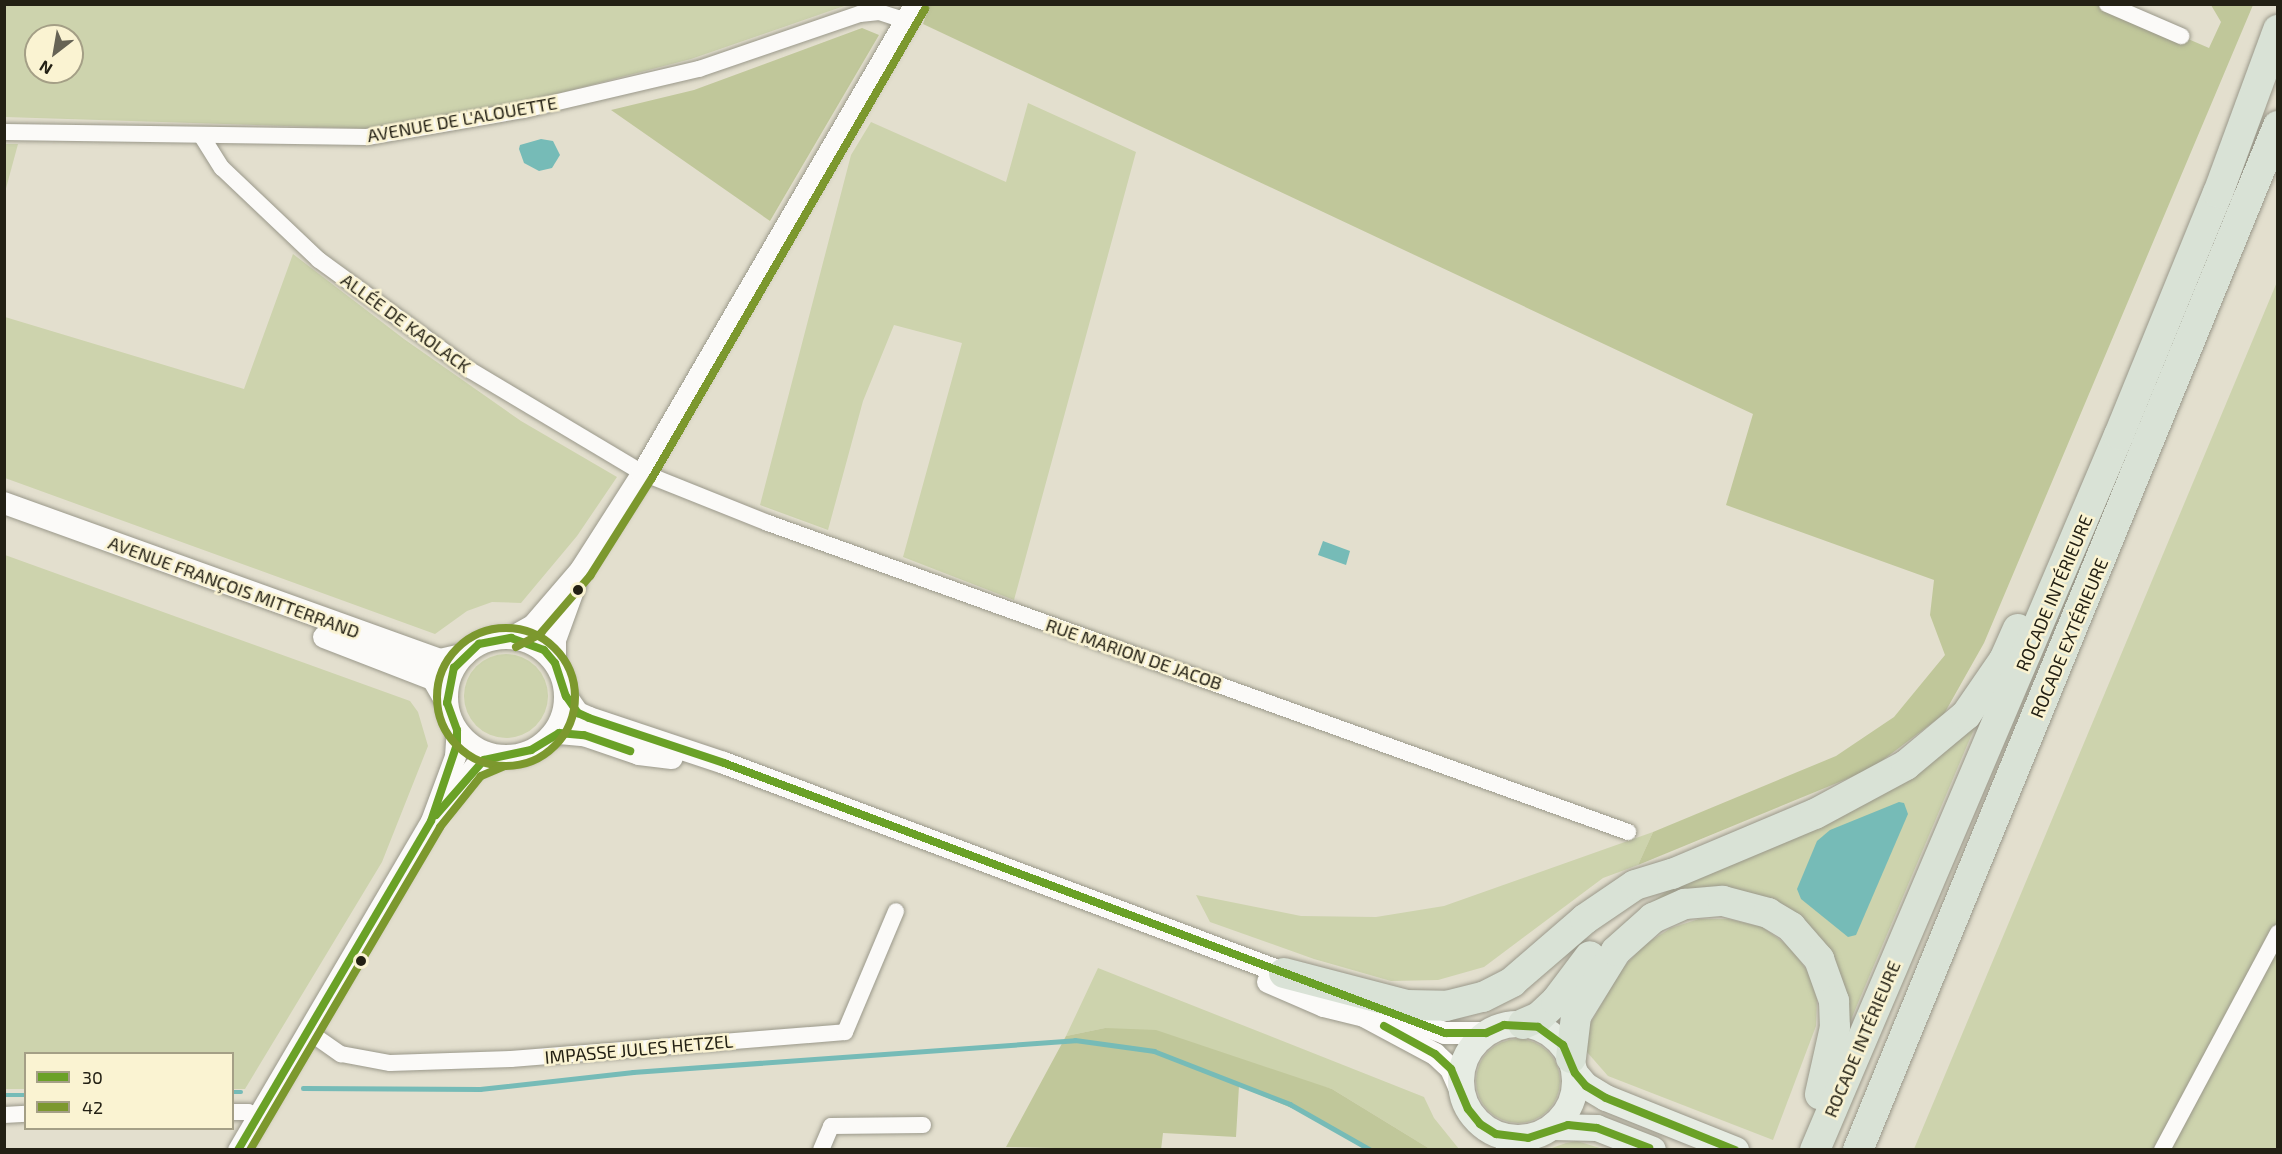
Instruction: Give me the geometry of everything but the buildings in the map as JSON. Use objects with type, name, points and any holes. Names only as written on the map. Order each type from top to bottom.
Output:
[{"type":"highway","name":"ROCADE INTÉRIEURE","points":[[1815,1149],[2119,435],[2218,193],[2277,30]]},
{"type":"highway","name":"ROCADE EXTÉRIEURE","points":[[1858,1149],[2277,126]]},
{"type":"highway","points":[[1284,973],[1407,1005],[1446,1006],[1483,997],[1512,982],[1611,900],[1635,885],[1672,874],[1865,789],[1929,748],[1966,715],[2004,660],[2094,456],[2119,435]]},
{"type":"highway","points":[[1523,1024],[1539,1017],[1556,1001],[1625,912],[1672,874]]},
{"type":"highway","points":[[1573,1066],[1576,1016],[1588,993],[1616,951],[1653,918],[1685,904],[1703,902],[1744,904],[1768,913],[1791,927],[1819,959],[1834,1001],[1833,1053],[1799,1149]]},
{"type":"main road","points":[[511,638],[533,626],[581,570],[643,472],[911,13]]},
{"type":"main road","name":"AVENUE FRANÇOIS MITTERRAND","points":[[4,503],[440,660],[465,654]]},
{"type":"main road","name":"AVENUE FRANÇOIS MITTERRAND","points":[[4,520],[433,679],[447,703]]},
{"type":"main road","points":[[581,570],[555,640],[555,663],[566,696],[578,712],[589,718],[724,763],[1170,933],[1445,1033],[1486,1033],[1504,1025],[1523,1024],[1552,1035],[1586,1086],[1606,1098],[1736,1149]]},
{"type":"main road","points":[[555,663],[536,646],[511,638],[494,639],[465,654],[448,685],[447,703],[457,730],[469,742],[500,756],[522,754],[549,738],[570,732],[639,754],[724,763]]},
{"type":"main road","points":[[549,738],[562,718],[566,696]]},
{"type":"main road","points":[[1170,933],[1324,1006],[1364,1016],[1436,1054],[1451,1069],[1468,1109],[1480,1124],[1514,1143],[1552,1127],[1597,1128],[1653,1149]]},
{"type":"main road","points":[[1461,1091],[1465,1059],[1486,1033]]},
{"type":"main road","points":[[1552,1127],[1571,1103],[1573,1066]]},
{"type":"street","points":[[2107,4],[2181,36]]},
{"type":"street","name":"AVENUE DE L'ALOUETTE","points":[[4,132],[367,137],[524,110],[699,69],[860,14],[911,13]]},
{"type":"street","name":"ALLÉE DE KAOLACK","points":[[201,135],[222,168],[319,260],[470,370],[643,472]]},
{"type":"street","name":"RUE MARION DE JACOB","points":[[643,472],[768,523],[1628,832]]},
{"type":"street","points":[[431,821],[455,756],[457,730]]},
{"type":"street","points":[[238,1149],[309,1032],[431,821],[474,768],[500,756]]},
{"type":"street","name":"IMPASSE JULES HETZEL","points":[[309,1032],[341,1054],[390,1063],[512,1059],[845,1032],[896,911]]},
{"type":"street","points":[[2162,1149],[2277,933]]},
{"type":"street","points":[[234,1112],[248,1112],[258,1118]]},
{"type":"street","points":[[4,1115],[24,1114]]},
{"type":"street","points":[[821,1149],[831,1126],[923,1125]]},
{"type":"green space","points":[[930,4],[2107,4],[2209,48],[2221,22],[2211,5],[2253,5],[1984,643],[1944,714],[1871,769],[1638,865],[1653,832],[1836,756],[1894,717],[1945,655],[1930,615],[1934,580],[1726,505],[1753,414],[923,24]]},
{"type":"green space","points":[[4,5],[847,5],[691,59],[533,100],[380,129],[5,117]]},
{"type":"green space","points":[[862,28],[879,35],[770,221],[611,110],[694,90]]},
{"type":"green space","points":[[1028,103],[1136,152],[1014,600],[903,557],[962,343],[894,325],[863,401],[828,530],[760,505],[851,155],[871,122],[1006,182]]},
{"type":"green space","points":[[4,144],[18,144],[5,192]]},
{"type":"green space","points":[[293,254],[404,339],[521,421],[617,477],[577,536],[521,603],[492,602],[467,611],[435,634],[5,478],[5,317],[244,389]]},
{"type":"green space","points":[[2277,282],[2277,1149],[1914,1149]]},
{"type":"green space","points":[[5,555],[410,701],[418,712],[428,746],[382,862],[245,1089],[234,1089],[234,1052],[24,1052],[24,1089],[5,1089]]},
{"type":"green space","points":[[506,654],[529,661],[541,673],[548,696],[541,719],[529,731],[506,738],[483,731],[471,719],[464,696],[471,673],[483,661]]},
{"type":"green space","points":[[1977,722],[1844,1036],[1806,927],[1664,903],[1626,921],[1670,889]]},
{"type":"green space","points":[[1653,832],[1638,865],[1603,878],[1484,967],[1438,980],[1391,981],[1314,959],[1210,922],[1196,895],[1301,916],[1376,917],[1444,906]]},
{"type":"green space","points":[[1699,919],[1728,919],[1762,927],[1790,947],[1808,972],[1817,999],[1816,1026],[1773,1140],[1608,1076],[1587,1052],[1589,1026],[1621,970],[1644,945],[1671,928]]},
{"type":"green space","points":[[1098,968],[1424,1097],[1434,1118],[1459,1149],[1430,1149],[1332,1089],[1105,1028],[1066,1036]]},
{"type":"green space","points":[[1105,1028],[1156,1030],[1332,1089],[1430,1149],[1366,1149],[1299,1111],[1239,1086],[1236,1137],[1163,1133],[1161,1150],[1006,1147],[1066,1036]]},
{"type":"green space","points":[[1518,1039],[1534,1042],[1548,1051],[1557,1065],[1560,1081],[1557,1097],[1548,1111],[1534,1120],[1518,1123],[1502,1120],[1488,1111],[1479,1097],[1476,1081],[1479,1065],[1488,1051],[1502,1042]]},
{"type":"green space","points":[[1577,1141],[1603,1149],[1549,1149],[1566,1143]]},
{"type":"water","points":[[541,139],[553,141],[560,155],[552,168],[539,171],[524,163],[519,149],[520,145]]},
{"type":"water","points":[[1323,541],[1350,551],[1346,565],[1318,555]]},
{"type":"water","points":[[1899,802],[1904,803],[1908,814],[1856,935],[1848,937],[1801,899],[1797,889],[1817,841],[1830,830]]},
{"type":"waterway","points":[[303,1088],[480,1089],[633,1072],[1075,1040],[1154,1051],[1290,1104],[1371,1150]]},
{"type":"waterway","points":[[234,1092],[241,1092]]},
{"type":"waterway","points":[[4,1095],[24,1095]]},
{"type":"transit line","name":"42","points":[[516,647],[540,634],[590,576],[652,478],[925,9]]},
{"type":"transit line","name":"42","points":[[506,628],[533,633],[545,639],[555,648],[564,658],[570,670],[575,697],[570,724],[564,736],[555,746],[545,755],[533,761],[506,766],[479,761],[467,755],[457,746],[448,736],[442,724],[437,697],[442,670],[448,658],[457,648],[467,639],[479,633],[506,628]]},
{"type":"transit line","name":"30","points":[[238,1150],[431,821],[457,744],[457,730],[447,703],[454,668],[479,644],[511,638],[544,650],[555,663],[566,696],[578,713],[589,718],[724,763],[1445,1033],[1486,1033],[1504,1025],[1538,1027],[1563,1045],[1575,1073],[1586,1086],[1606,1098],[1735,1150]]},
{"type":"transit line","name":"30","points":[[436,815],[484,760],[531,750],[559,733],[584,735],[630,751]]},
{"type":"transit line","name":"42","points":[[250,1150],[440,827],[481,776],[504,766]]},
{"type":"transit line","name":"30","points":[[1384,1026],[1435,1054],[1451,1069],[1468,1109],[1480,1124],[1496,1134],[1528,1138],[1568,1125],[1597,1128],[1649,1148]]}]
